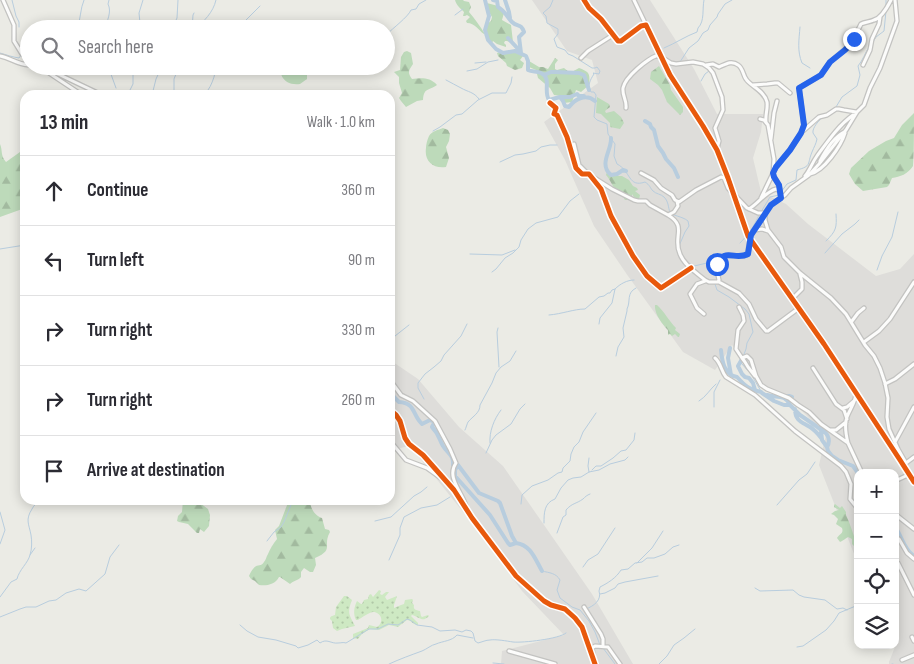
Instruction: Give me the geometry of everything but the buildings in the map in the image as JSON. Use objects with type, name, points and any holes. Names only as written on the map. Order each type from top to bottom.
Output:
[{"type":"street","points":[[4,0],[14,26],[14,41],[20,51]]},
{"type":"street","points":[[584,0],[618,40],[621,41],[641,26],[646,25]]},
{"type":"street","points":[[634,0],[670,75],[717,150],[748,236],[905,464]]},
{"type":"street","points":[[761,198],[776,167],[790,150],[804,125],[799,88],[821,75],[830,62],[851,44],[861,24],[878,18],[891,0]]},
{"type":"street","points":[[803,179],[836,130],[864,105],[880,68],[896,22],[895,0]]},
{"type":"street","points":[[863,65],[870,50],[880,16]]},
{"type":"street","points":[[581,58],[588,51],[613,35]]},
{"type":"street","points":[[0,56],[20,64]]},
{"type":"street","points":[[626,108],[623,87],[627,79],[653,56],[660,56],[676,64],[693,62],[705,65],[713,64],[719,67],[730,62],[738,65],[746,80],[764,96],[767,102],[765,117],[771,142],[774,164],[773,173],[779,185],[781,198]]},
{"type":"street","points":[[705,65],[713,73],[722,97],[723,110],[716,128],[719,140],[717,150]]},
{"type":"street","points":[[51,75],[74,90]]},
{"type":"street","points":[[58,75],[92,90]]},
{"type":"street","points":[[752,85],[778,83],[790,94]]},
{"type":"street","points":[[771,142],[777,100]]},
{"type":"street","points":[[550,103],[556,108],[554,114],[557,116],[567,137],[576,168],[582,174],[588,174],[612,189],[638,201],[646,201],[676,221],[679,224],[677,241],[679,253],[683,261],[705,280],[717,282],[739,293],[749,304],[756,319],[766,331],[768,332],[799,308]]},
{"type":"street","points":[[801,133],[819,117],[827,115],[836,109],[857,112]]},
{"type":"street","points":[[717,282],[719,278],[716,266],[720,258],[726,255],[747,255],[751,235],[771,205],[809,175],[846,130],[857,112]]},
{"type":"street","points":[[760,119],[766,122]]},
{"type":"street","points":[[809,175],[816,173],[828,160],[842,142],[846,130]]},
{"type":"street","points":[[574,144],[579,165],[601,189],[611,216],[633,256],[648,276],[661,288],[691,268]]},
{"type":"street","points":[[726,171],[724,178],[728,188],[749,209],[765,213]]},
{"type":"street","points":[[641,173],[654,180],[677,201],[678,206],[674,212],[668,215]]},
{"type":"street","points":[[677,201],[679,202],[720,177],[724,178]]},
{"type":"street","points":[[749,209],[772,190],[776,189],[780,192]]},
{"type":"street","points":[[765,213],[768,230],[781,247],[784,257],[846,314],[878,362],[888,398],[886,407],[887,417],[894,442],[914,482]]},
{"type":"street","points":[[755,230],[762,229],[770,233]]},
{"type":"street","points":[[792,299],[802,289],[800,273]]},
{"type":"street","points":[[704,314],[697,308],[690,294],[697,284],[705,280]]},
{"type":"street","points":[[864,342],[881,329],[890,319],[914,282]]},
{"type":"street","points":[[739,307],[744,321],[738,330],[736,349],[742,358],[747,356],[751,360],[760,384],[789,398],[848,443]]},
{"type":"street","points":[[852,321],[864,308]]},
{"type":"street","points":[[715,358],[726,376],[755,395],[795,431],[841,466],[851,484],[850,499],[854,504]]},
{"type":"street","points":[[885,384],[895,380],[914,364]]},
{"type":"street","points":[[813,368],[836,404],[846,413],[848,443],[860,469]]},
{"type":"street","points":[[395,387],[401,395],[413,402],[435,421],[455,460],[453,478],[464,499],[467,511]]},
{"type":"street","points":[[830,430],[836,430],[846,420],[856,394]]},
{"type":"street","points":[[842,408],[849,406],[855,400]]},
{"type":"street","points":[[894,442],[914,407]]},
{"type":"street","points":[[395,414],[400,421],[405,438],[409,444],[422,454],[448,483],[516,576],[544,601],[565,609],[575,618],[582,627],[594,662]]},
{"type":"street","points":[[395,447],[406,460],[430,470],[448,483]]},
{"type":"street","points":[[905,464],[914,457]]},
{"type":"street","points":[[899,479],[910,474]]},
{"type":"street","points":[[899,517],[914,529]]},
{"type":"street","points":[[899,539],[907,553],[914,559]]},
{"type":"street","points":[[899,565],[914,595]]},
{"type":"street","points":[[584,607],[601,634],[603,646]]},
{"type":"street","points":[[594,662],[592,651],[593,647],[598,645],[610,648],[620,664]]},
{"type":"street","points":[[510,651],[555,664]]},
{"type":"street","points":[[902,660],[914,655]]},
{"type":"shaded area","points":[[532,0],[650,0],[694,69],[717,114],[763,114],[761,132],[753,158],[761,192],[786,204],[808,224],[876,276],[900,269],[914,254],[914,664],[889,664],[894,649],[899,649],[899,469],[854,469],[854,554],[819,465],[826,435],[794,403],[761,382],[732,345],[715,370],[683,352],[594,226],[565,160],[544,122],[598,83],[592,60],[567,51]]},
{"type":"shaded area","points":[[395,363],[418,379],[459,427],[503,466],[592,594],[633,664],[501,664],[502,651],[564,635],[522,591],[476,528],[410,446],[395,449]]},
{"type":"green space","points":[[455,0],[469,2],[471,7],[469,12],[485,34],[474,25],[467,23],[466,21],[470,17],[467,15],[463,16],[464,12]]},
{"type":"green space","points":[[487,3],[498,6],[504,13],[502,20],[511,25],[513,42],[505,41],[506,47],[493,41],[492,43],[488,37],[487,24],[491,21],[492,17]]},
{"type":"green space","points":[[404,52],[411,53],[413,64],[409,75],[412,79],[428,79],[437,85],[426,91],[423,100],[406,107],[399,98],[402,93],[399,77],[395,73],[400,70],[401,57]]},
{"type":"green space","points":[[513,52],[523,55],[520,60],[524,63],[522,68],[515,70],[507,66],[498,56],[497,53],[506,54]]},
{"type":"green space","points":[[555,58],[558,60],[555,64],[555,69],[557,70],[564,68],[570,73],[579,68],[588,74],[589,85],[581,92],[576,90],[572,102],[564,103],[561,96],[554,95],[550,88],[538,78],[536,70],[529,67],[527,62],[529,61],[539,67],[548,69]]},
{"type":"green space","points":[[659,66],[671,90],[683,107],[683,112],[680,115],[667,102],[658,85],[650,79],[651,72]]},
{"type":"green space","points":[[282,75],[307,75],[307,79],[300,84],[289,83],[284,80]]},
{"type":"green space","points":[[597,97],[609,104],[610,107],[605,111],[606,113],[614,111],[621,117],[624,123],[620,129],[610,127],[610,123],[601,114],[596,113]]},
{"type":"green space","points":[[914,113],[913,166],[904,175],[892,178],[887,187],[863,191],[855,184],[849,174],[851,168],[869,151],[894,138],[902,125]]},
{"type":"green space","points":[[443,128],[448,130],[450,134],[446,147],[449,158],[446,167],[437,167],[430,163],[426,157],[426,144],[433,132]]},
{"type":"green space","points":[[0,144],[6,162],[20,152],[20,210],[0,217]]},
{"type":"green space","points":[[607,172],[629,180],[638,190],[635,191],[640,195],[639,200],[636,200],[632,194],[632,196],[625,200],[613,187],[606,175]]},
{"type":"green space","points":[[655,305],[660,307],[676,328],[675,330],[680,334],[679,337],[675,334],[672,336],[668,335],[668,330],[657,315]]},
{"type":"green space","points":[[183,505],[203,505],[208,509],[210,515],[209,526],[204,532],[200,529],[199,533],[197,533],[188,524],[177,521],[178,516],[182,512]]},
{"type":"green space","points":[[287,505],[311,505],[313,511],[322,518],[325,529],[330,532],[326,550],[315,558],[316,565],[313,572],[304,568],[301,572],[301,577],[290,584],[279,577],[270,584],[259,585],[249,576],[256,566],[265,561],[277,539],[275,530],[279,526]]},
{"type":"green space","points":[[834,505],[840,508],[842,506],[846,512],[854,536],[854,546],[852,539],[848,537],[840,542],[837,538],[842,533],[842,528],[836,524],[838,519],[831,514],[839,510]]},
{"type":"green space","points":[[379,590],[382,595],[389,592],[385,597],[387,600],[397,596],[394,608],[404,604],[405,600],[412,599],[414,609],[420,611],[422,617],[429,616],[423,619],[412,615],[418,625],[407,620],[398,627],[389,625],[379,630],[370,629],[358,639],[353,638],[353,634],[368,628],[369,625],[377,627],[381,623],[380,615],[376,612],[370,613],[358,620],[356,620],[354,613],[357,601],[362,604],[364,600],[368,599],[369,595],[371,594],[373,597]]},
{"type":"green space","points":[[344,596],[352,600],[349,613],[355,626],[337,631],[333,628],[330,618],[335,615],[336,607]]},
{"type":"waterway","points":[[12,0],[19,27]]},
{"type":"waterway","points":[[79,20],[84,0]]},
{"type":"waterway","points":[[107,20],[109,0]]},
{"type":"waterway","points":[[140,20],[139,13],[143,0]]},
{"type":"waterway","points":[[176,20],[178,0]]},
{"type":"waterway","points":[[205,20],[215,5],[216,0]]},
{"type":"waterway","points":[[395,27],[411,10],[416,9],[419,4],[426,0]]},
{"type":"waterway","points":[[485,0],[489,16],[485,30],[488,40],[496,49],[503,53],[515,51],[526,56],[528,70],[541,73],[546,78],[549,100],[560,97],[565,106],[569,107],[584,97],[595,101]]},
{"type":"waterway","points":[[493,0],[497,1],[498,7],[512,22],[523,29],[524,32],[519,37],[521,53]]},
{"type":"waterway","points":[[505,0],[510,18]]},
{"type":"waterway","points":[[553,0],[550,7],[543,13],[546,16],[547,23],[558,29],[558,34],[554,39],[557,47],[565,50],[568,54],[592,68],[597,67],[600,71],[599,74],[593,73],[589,85],[591,92],[594,92],[596,95],[594,117],[607,124],[608,134],[615,144],[614,156],[617,164],[622,167],[632,181],[635,183],[645,182],[654,192],[664,197],[671,213],[688,221],[689,226],[679,246]]},
{"type":"waterway","points":[[664,48],[697,32],[702,18],[704,0]]},
{"type":"waterway","points":[[680,62],[689,48],[708,30],[725,4],[732,0]]},
{"type":"waterway","points":[[886,0],[886,5]]},
{"type":"waterway","points":[[246,20],[260,6]]},
{"type":"waterway","points":[[455,15],[463,9]]},
{"type":"waterway","points":[[873,42],[884,31],[886,11]]},
{"type":"waterway","points":[[193,20],[194,13]]},
{"type":"waterway","points":[[800,27],[800,59],[802,63],[810,68]]},
{"type":"waterway","points":[[508,38],[520,51]]},
{"type":"waterway","points":[[836,107],[842,97],[857,86],[860,75],[858,66],[869,47]]},
{"type":"waterway","points":[[0,53],[12,57],[20,56]]},
{"type":"waterway","points":[[467,71],[498,60]]},
{"type":"waterway","points":[[475,63],[486,62]]},
{"type":"waterway","points":[[701,81],[709,71]]},
{"type":"waterway","points":[[544,75],[551,72],[579,73],[584,75],[589,90]]},
{"type":"waterway","points":[[111,75],[116,88]]},
{"type":"waterway","points":[[130,90],[133,84],[133,75]]},
{"type":"waterway","points":[[153,90],[158,75]]},
{"type":"waterway","points":[[174,90],[176,75]]},
{"type":"waterway","points":[[208,90],[214,75]]},
{"type":"waterway","points":[[433,131],[456,115],[462,114],[478,100],[492,93],[506,93],[512,77]]},
{"type":"waterway","points":[[446,80],[473,93],[479,99]]},
{"type":"waterway","points":[[560,97],[570,97],[577,94],[584,96]]},
{"type":"waterway","points":[[781,192],[787,184],[796,180],[797,170],[808,164],[817,139],[813,133],[814,129],[823,117]]},
{"type":"waterway","points":[[645,121],[654,130],[658,146],[674,168],[678,177]]},
{"type":"waterway","points":[[611,138],[606,162],[607,171],[611,175],[623,170],[626,171]]},
{"type":"waterway","points":[[500,162],[515,155],[536,151],[541,147],[557,145]]},
{"type":"waterway","points":[[492,272],[519,247],[528,229],[536,223],[558,217],[570,201],[579,194]]},
{"type":"waterway","points":[[761,212],[770,197],[779,195]]},
{"type":"waterway","points":[[877,270],[892,237],[898,212]]},
{"type":"waterway","points":[[826,241],[835,229],[836,214]]},
{"type":"waterway","points":[[740,243],[751,230],[759,215]]},
{"type":"waterway","points":[[825,253],[842,234],[859,220]]},
{"type":"waterway","points":[[0,249],[20,246]]},
{"type":"waterway","points":[[470,254],[502,255],[515,250]]},
{"type":"waterway","points":[[685,261],[694,266],[707,263],[715,269]]},
{"type":"waterway","points":[[599,324],[600,318],[612,303],[615,289],[619,285],[634,280]]},
{"type":"waterway","points":[[715,284],[717,290],[729,297],[749,314],[753,332],[743,357]]},
{"type":"waterway","points":[[616,356],[618,347],[624,337],[623,328],[630,295],[636,288]]},
{"type":"waterway","points":[[549,315],[585,309],[599,297],[615,289]]},
{"type":"waterway","points":[[424,399],[418,388],[418,383],[425,374],[441,361],[461,336],[467,324]]},
{"type":"waterway","points":[[395,336],[409,325]]},
{"type":"waterway","points":[[498,328],[499,367]]},
{"type":"waterway","points":[[730,348],[728,358],[731,375]]},
{"type":"waterway","points":[[721,350],[726,370],[748,387],[761,392]]},
{"type":"waterway","points":[[465,430],[468,422],[479,410],[496,373],[510,361],[516,351]]},
{"type":"waterway","points":[[742,359],[738,366],[742,374],[753,383],[755,390]]},
{"type":"waterway","points":[[741,360],[741,363],[751,374],[762,393]]},
{"type":"waterway","points":[[714,407],[714,392],[720,380]]},
{"type":"waterway","points":[[699,401],[716,384]]},
{"type":"waterway","points":[[762,393],[774,401],[790,405],[800,415],[821,430],[822,440],[832,456],[853,466],[855,469]]},
{"type":"waterway","points":[[767,395],[786,399],[790,405]]},
{"type":"waterway","points":[[784,396],[792,397]]},
{"type":"waterway","points":[[395,398],[399,402],[411,407],[422,424],[430,420],[433,421],[432,427],[452,457],[453,465],[458,465],[455,470],[455,476],[490,515],[508,543],[510,545],[516,543]]},
{"type":"waterway","points":[[486,453],[492,440],[511,424],[525,404]]},
{"type":"waterway","points":[[795,409],[798,419],[814,430],[822,439]]},
{"type":"waterway","points":[[490,443],[492,426],[501,410]]},
{"type":"waterway","points":[[521,504],[522,495],[532,486],[562,472],[563,468],[570,461],[574,447],[596,413]]},
{"type":"waterway","points":[[820,428],[829,439],[827,447]]},
{"type":"waterway","points":[[592,470],[596,466],[601,466],[621,451],[626,450],[634,440],[635,433]]},
{"type":"waterway","points":[[544,523],[547,506],[555,499],[568,480],[581,477],[589,472],[625,460],[628,457]]},
{"type":"waterway","points":[[589,458],[589,472]]},
{"type":"waterway","points":[[777,505],[799,480],[807,474],[815,462]]},
{"type":"waterway","points":[[458,465],[479,493],[500,503],[516,543],[529,550],[542,571]]},
{"type":"waterway","points":[[375,521],[391,517],[427,487]]},
{"type":"waterway","points":[[557,533],[563,517],[566,515],[566,510],[590,494]]},
{"type":"waterway","points":[[389,560],[400,535],[400,528],[404,517],[421,508],[437,505],[450,497]]},
{"type":"waterway","points":[[0,597],[11,582],[17,579],[29,558],[32,542],[28,522],[30,513],[35,505]]},
{"type":"waterway","points":[[267,541],[281,527],[291,505]]},
{"type":"waterway","points":[[0,512],[5,530],[0,544]]},
{"type":"waterway","points":[[583,567],[588,560],[598,554],[615,528]]},
{"type":"waterway","points":[[637,563],[652,548],[663,531]]},
{"type":"waterway","points":[[899,535],[905,547],[914,556]]},
{"type":"waterway","points":[[0,617],[26,607],[36,607],[56,600],[66,593],[79,589],[86,591],[105,574],[110,557],[119,545]]},
{"type":"waterway","points":[[586,609],[598,600],[600,587],[612,580],[621,570],[628,569],[635,563],[642,562],[647,558],[654,558],[665,554],[673,547],[679,545]]},
{"type":"waterway","points":[[30,555],[35,548]]},
{"type":"waterway","points":[[542,571],[557,576],[560,580],[557,590],[560,598],[572,607],[580,610],[589,621],[600,645]]},
{"type":"waterway","points":[[600,594],[615,588],[618,584],[658,576]]},
{"type":"waterway","points":[[755,588],[760,591],[793,590],[804,597],[825,600],[837,609],[843,608],[847,610]]},
{"type":"waterway","points":[[797,647],[803,646],[826,630],[839,613],[854,607]]},
{"type":"waterway","points":[[240,625],[258,637],[276,640],[298,648],[317,640],[320,643],[325,641],[346,643],[369,629],[378,629],[388,624],[398,625],[407,619],[417,625],[432,627],[440,631],[471,631],[475,641],[478,643],[487,640],[532,641],[549,639],[566,633]]},
{"type":"waterway","points":[[659,664],[674,645],[695,629]]},
{"type":"waterway","points":[[389,664],[450,640],[457,635],[473,638]]},
{"type":"waterway","points":[[603,648],[615,664]]},
{"type":"waterway","points":[[493,663],[504,664]]},
{"type":"cycle path","points":[[584,0],[618,41],[621,41],[641,26],[646,25],[670,75],[717,150],[748,236],[824,344],[914,482]]},
{"type":"cycle path","points":[[550,103],[556,108],[554,114],[557,115],[567,137],[576,168],[582,174],[589,174],[601,189],[611,216],[633,256],[647,276],[661,288],[691,268]]},
{"type":"cycle path","points":[[395,414],[400,421],[405,438],[409,444],[423,455],[454,490],[472,518],[516,576],[544,601],[565,609],[575,618],[582,627],[595,664]]},
{"type":"route","points":[[717,264],[720,258],[728,254],[740,256],[748,254],[751,235],[771,205],[781,198],[779,185],[773,173],[801,133],[804,125],[799,88],[821,75],[830,62],[845,50],[854,39]]}]
